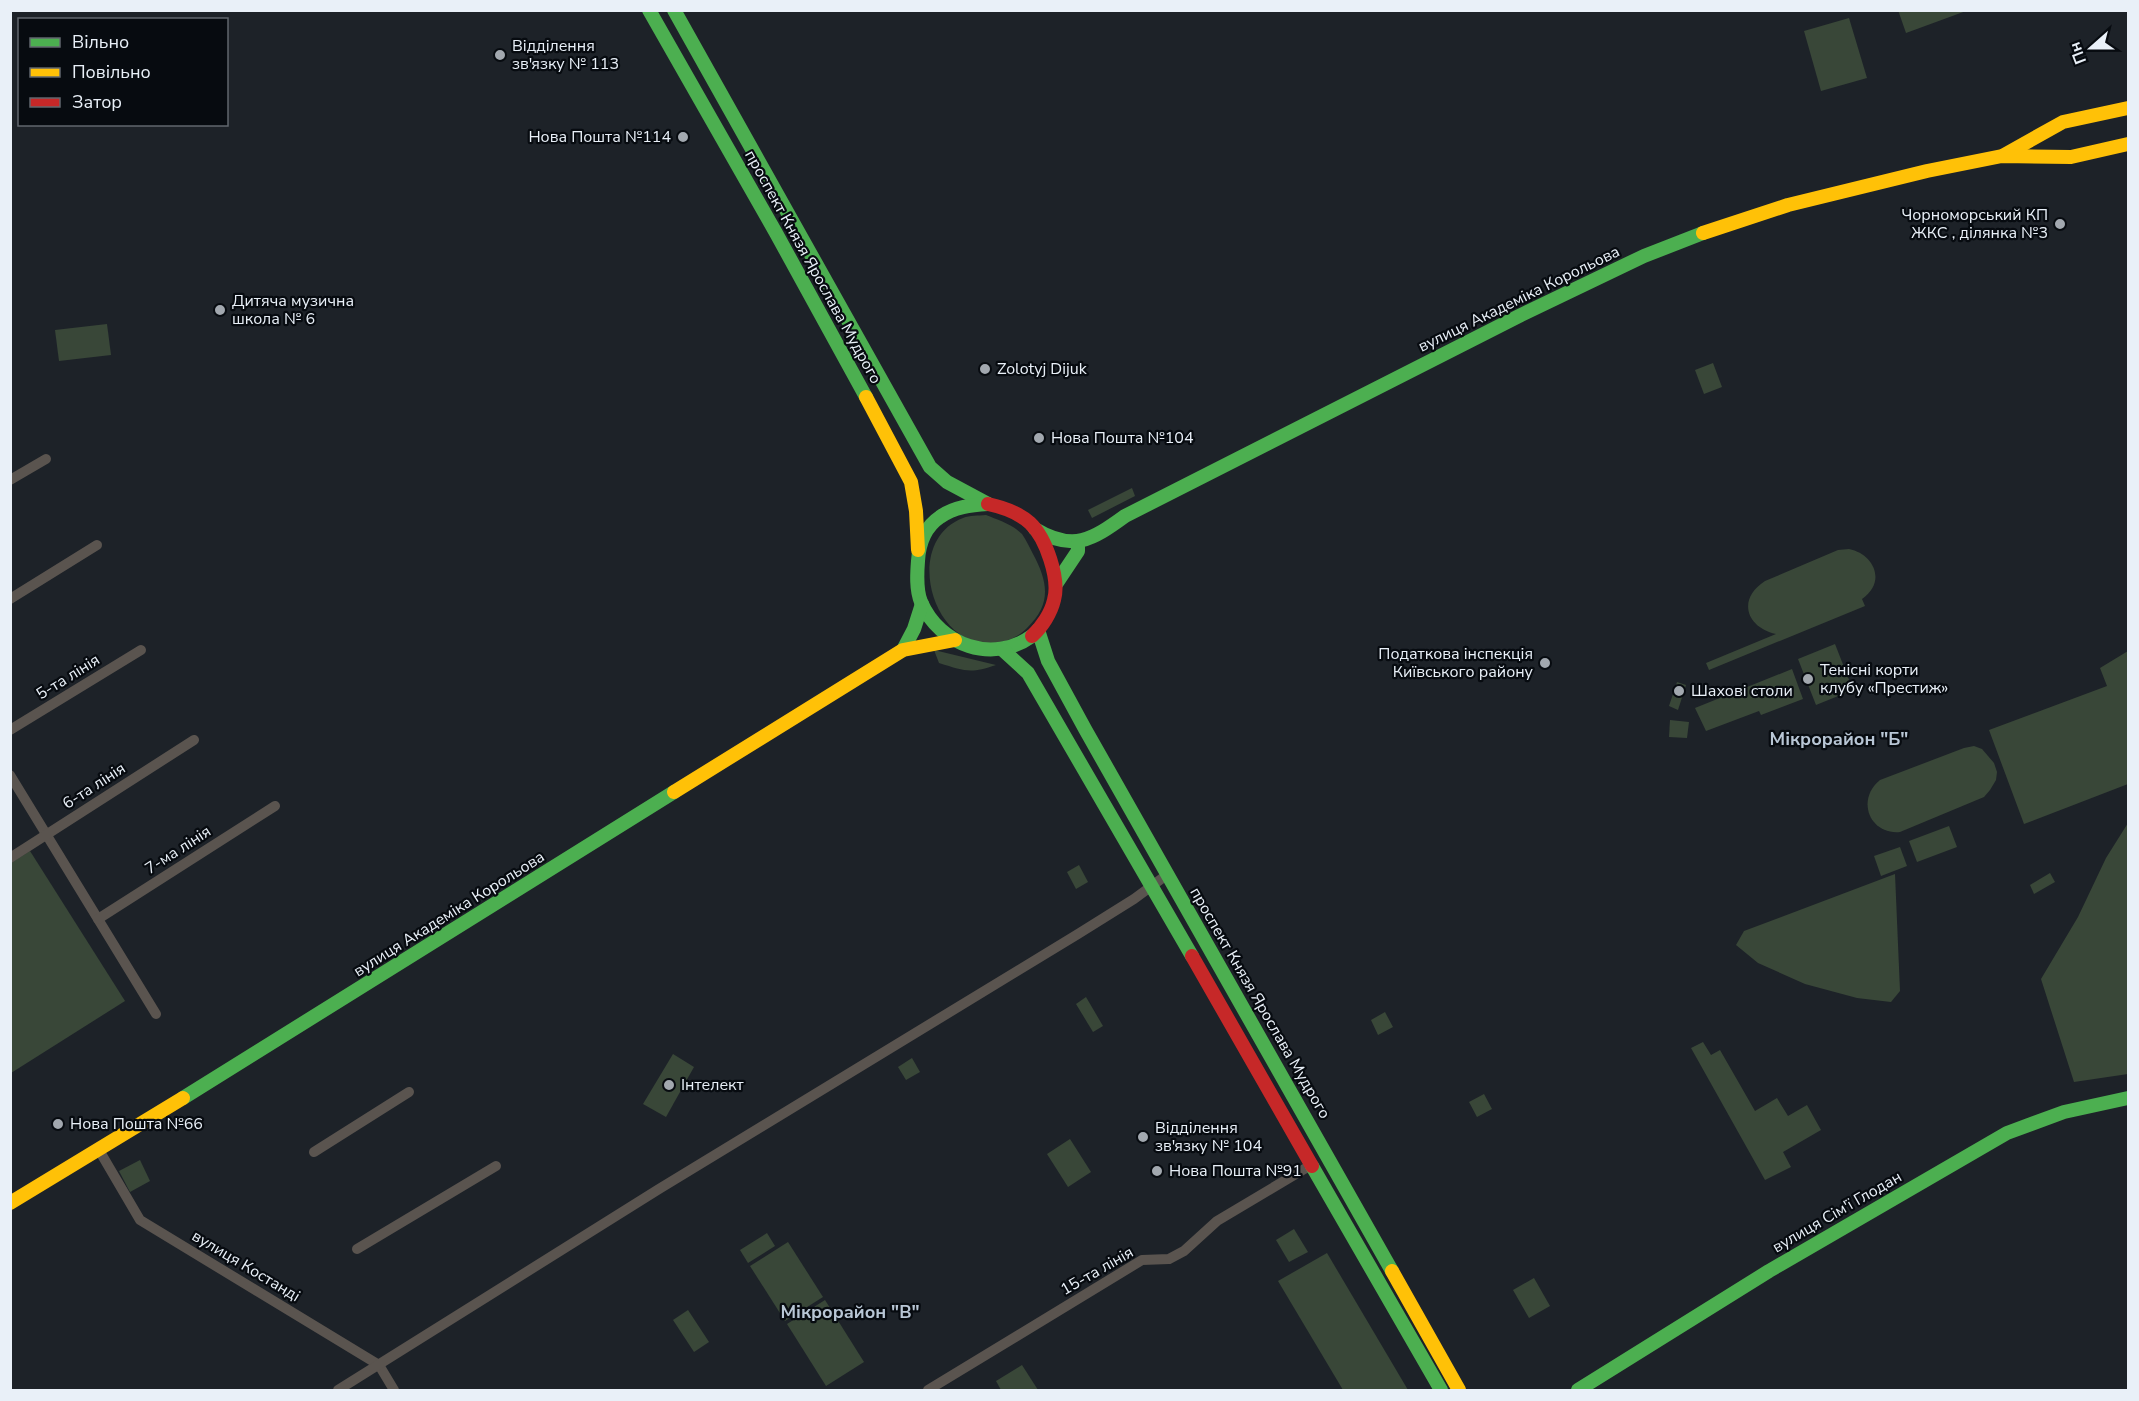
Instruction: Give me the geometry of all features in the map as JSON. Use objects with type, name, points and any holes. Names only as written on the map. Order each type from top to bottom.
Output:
[{"type":"main road","name":"проспект Князя Ярослава Мудрого","points":[[649,10],[770,222],[908,473],[915,499],[918,550]]},
{"type":"main road","name":"проспект Князя Ярослава Мудрого","points":[[674,10],[930,467],[947,482],[988,504]]},
{"type":"main road","name":"вулиця Академіка Корольова","points":[[2002,156],[2063,122],[2128,108]]},
{"type":"main road","name":"вулиця Академіка Корольова","points":[[1078,543],[1110,527],[1125,516],[1483,334],[1644,256],[1694,236],[1788,205],[1927,171],[2002,156],[2071,157],[2128,144]]},
{"type":"main road","points":[[988,504],[1006,508],[1030,523],[1051,563],[1056,584],[1052,607],[1038,630],[1026,640],[1003,650],[976,650],[941,632],[922,604],[918,579],[918,550],[933,522],[948,512],[968,506],[988,504]]},
{"type":"main road","points":[[1035,530],[1050,538],[1078,543],[1078,551],[1056,584]]},
{"type":"main road","points":[[903,650],[914,629],[922,604]]},
{"type":"main road","name":"проспект Князя Ярослава Мудрого","points":[[1038,630],[1048,661],[1459,1390]]},
{"type":"main road","name":"вулиця Академіка Корольова","points":[[10,1203],[903,650],[955,640]]},
{"type":"main road","points":[[1003,650],[1028,673],[1441,1390]]},
{"type":"main road","name":"вулиця Сім'ї Глодан","points":[[1578,1390],[1769,1271],[2007,1133],[2064,1112],[2128,1098]]},
{"type":"main road","points":[[1311,1165],[1328,1155]]},
{"type":"street","points":[[10,480],[46,459]]},
{"type":"street","points":[[10,599],[97,545]]},
{"type":"street","name":"5-та лінія","points":[[10,730],[141,650]]},
{"type":"street","name":"6-та лінія","points":[[10,858],[194,740]]},
{"type":"street","points":[[10,775],[156,1014]]},
{"type":"street","name":"7-ма лінія","points":[[98,919],[275,806]]},
{"type":"street","points":[[338,1390],[679,1177],[1073,938],[1168,874]]},
{"type":"street","points":[[314,1152],[409,1092]]},
{"type":"street","name":"вулиця Костанді","points":[[99,1150],[140,1220],[379,1365],[394,1390]]},
{"type":"street","name":"15-та лінія","points":[[928,1390],[1142,1260],[1169,1259],[1184,1251],[1217,1221],[1311,1165]]},
{"type":"street","points":[[357,1249],[496,1166]]},
{"type":"green space","points":[[1898,10],[1966,10],[1966,11],[1906,33]]},
{"type":"green space","points":[[1849,18],[1867,78],[1821,91],[1804,31]]},
{"type":"green space","points":[[107,324],[111,355],[59,361],[55,330]]},
{"type":"green space","points":[[1713,363],[1722,387],[1704,394],[1695,370]]},
{"type":"green space","points":[[1132,488],[1135,496],[1092,518],[1088,510]]},
{"type":"green space","points":[[986,515],[1009,525],[1022,534],[1042,574],[1045,592],[1041,610],[1027,628],[1004,642],[995,643],[973,641],[954,630],[941,613],[932,592],[929,570],[933,548],[944,530],[963,518]]},
{"type":"green space","points":[[1849,549],[1865,557],[1874,570],[1874,585],[1862,599],[1865,606],[1709,670],[1706,663],[1776,634],[1758,625],[1752,619],[1748,604],[1756,588],[1765,581],[1838,550]]},
{"type":"green space","points":[[1835,644],[1853,690],[1816,705],[1798,659]]},
{"type":"green space","points":[[934,650],[996,665],[980,670],[962,670],[939,663]]},
{"type":"green space","points":[[2128,651],[2128,784],[2024,824],[1989,730],[2107,686],[2100,668]]},
{"type":"green space","points":[[1792,669],[1803,699],[1761,715],[1759,711],[1706,731],[1695,708]]},
{"type":"green space","name":"Шахові столи","points":[[1677,682],[1686,685],[1678,710],[1669,706]]},
{"type":"green space","points":[[1670,720],[1689,722],[1687,738],[1669,737]]},
{"type":"green space","points":[[1974,746],[1982,749],[1994,763],[1997,772],[1996,780],[1984,797],[1900,832],[1880,828],[1874,822],[1869,814],[1869,797],[1880,780]]},
{"type":"green space","points":[[2128,823],[2128,1074],[2074,1082],[2041,979],[2078,917],[2106,858]]},
{"type":"green space","points":[[1949,826],[1957,847],[1917,862],[1909,841]]},
{"type":"green space","points":[[1900,847],[1907,866],[1881,876],[1874,856]]},
{"type":"green space","points":[[30,851],[125,1001],[11,1073],[11,863]]},
{"type":"green space","points":[[1079,865],[1088,882],[1076,889],[1067,872]]},
{"type":"green space","points":[[2050,873],[2055,882],[2034,894],[2030,885]]},
{"type":"green space","points":[[1895,874],[1900,991],[1891,1002],[1857,998],[1805,984],[1758,963],[1736,945],[1744,931]]},
{"type":"green space","points":[[1086,997],[1103,1026],[1093,1032],[1076,1004]]},
{"type":"green space","points":[[1385,1012],[1393,1027],[1378,1035],[1371,1020]]},
{"type":"green space","points":[[1703,1042],[1711,1055],[1720,1050],[1755,1111],[1777,1098],[1788,1116],[1807,1105],[1821,1130],[1783,1152],[1791,1167],[1765,1180],[1691,1048]]},
{"type":"green space","name":"Інтелект","points":[[673,1054],[694,1067],[666,1117],[643,1104]]},
{"type":"green space","points":[[912,1058],[920,1072],[906,1080],[898,1067]]},
{"type":"green space","points":[[1484,1094],[1492,1109],[1477,1117],[1469,1102]]},
{"type":"green space","points":[[1070,1139],[1091,1172],[1068,1187],[1047,1154]]},
{"type":"green space","points":[[140,1160],[150,1181],[130,1192],[119,1171]]},
{"type":"green space","points":[[1294,1229],[1308,1252],[1289,1262],[1276,1240]]},
{"type":"green space","points":[[767,1233],[775,1246],[748,1263],[740,1250]]},
{"type":"green space","points":[[788,1242],[823,1297],[785,1321],[750,1266]]},
{"type":"green space","points":[[1327,1253],[1408,1390],[1343,1390],[1278,1281]]},
{"type":"green space","points":[[1534,1278],[1550,1306],[1529,1318],[1513,1290]]},
{"type":"green space","points":[[825,1300],[864,1362],[826,1386],[787,1324]]},
{"type":"green space","points":[[688,1310],[709,1342],[694,1352],[673,1320]]},
{"type":"green space","points":[[1022,1365],[1038,1390],[1001,1390],[996,1381]]},
{"type":"traffic: fast","points":[[649,10],[866,397]]},
{"type":"traffic: fast","points":[[674,10],[930,467],[947,482],[988,504]]},
{"type":"traffic: fast","points":[[1035,529],[1060,540],[1082,540],[1092,537],[1125,516],[1521,315],[1644,256],[1703,233]]},
{"type":"traffic: fast","points":[[988,504],[951,511],[930,526],[921,542],[917,582],[919,597],[930,617],[941,630],[969,646],[1001,649],[1032,636]]},
{"type":"traffic: fast","points":[[1056,584],[1078,551],[1078,543]]},
{"type":"traffic: fast","points":[[903,650],[914,629],[922,604]]},
{"type":"traffic: fast","points":[[1038,630],[1048,661],[1085,729],[1392,1271]]},
{"type":"traffic: fast","points":[[1003,650],[1028,673],[1192,956]]},
{"type":"traffic: fast","points":[[183,1098],[674,792]]},
{"type":"traffic: fast","points":[[1578,1390],[1769,1271],[2007,1133],[2064,1112],[2128,1098]]},
{"type":"traffic: fast","points":[[1312,1166],[1441,1390]]},
{"type":"traffic: slow","points":[[2004,155],[2063,122],[2128,108]]},
{"type":"traffic: slow","points":[[1703,233],[1788,205],[1927,171],[2002,156],[2071,157],[2128,144]]},
{"type":"traffic: slow","points":[[866,397],[911,482],[916,511],[918,550]]},
{"type":"traffic: slow","points":[[674,792],[903,650],[955,640]]},
{"type":"traffic: slow","points":[[10,1203],[183,1098]]},
{"type":"traffic: slow","points":[[1392,1271],[1459,1390]]},
{"type":"traffic: jam","points":[[988,504],[1010,511],[1030,523],[1041,538],[1050,559],[1055,581],[1054,600],[1046,620],[1032,636]]},
{"type":"traffic: jam","points":[[1192,956],[1312,1166]]},
{"type":"place","name":"Відділення зв'язку № 113","points":[[500,55]]},
{"type":"place","name":"Нова Пошта №114","points":[[683,137]]},
{"type":"place","name":"Чорноморський КП ЖКС , ділянка №3","points":[[2060,224]]},
{"type":"place","name":"Дитяча музична школа № 6","points":[[220,310]]},
{"type":"place","name":"Zolotyj Dijuk","points":[[985,369]]},
{"type":"place","name":"Нова Пошта №104","points":[[1039,438]]},
{"type":"place","name":"Податкова інспекція Київського району","points":[[1545,663]]},
{"type":"place","name":"Тенісні корти клубу «Престиж»","points":[[1808,679]]},
{"type":"place","name":"Шахові столи","points":[[1679,691]]},
{"type":"place","name":"Інтелект","points":[[669,1085]]},
{"type":"place","name":"Нова Пошта №66","points":[[58,1124]]},
{"type":"place","name":"Відділення зв'язку № 104","points":[[1143,1137]]},
{"type":"place","name":"Нова Пошта №91","points":[[1157,1171]]},
{"type":"district","name":"Мікрорайон \"Б\"","points":[[1839,739]]},
{"type":"district","name":"Мікрорайон \"В\"","points":[[850,1312]]}]
